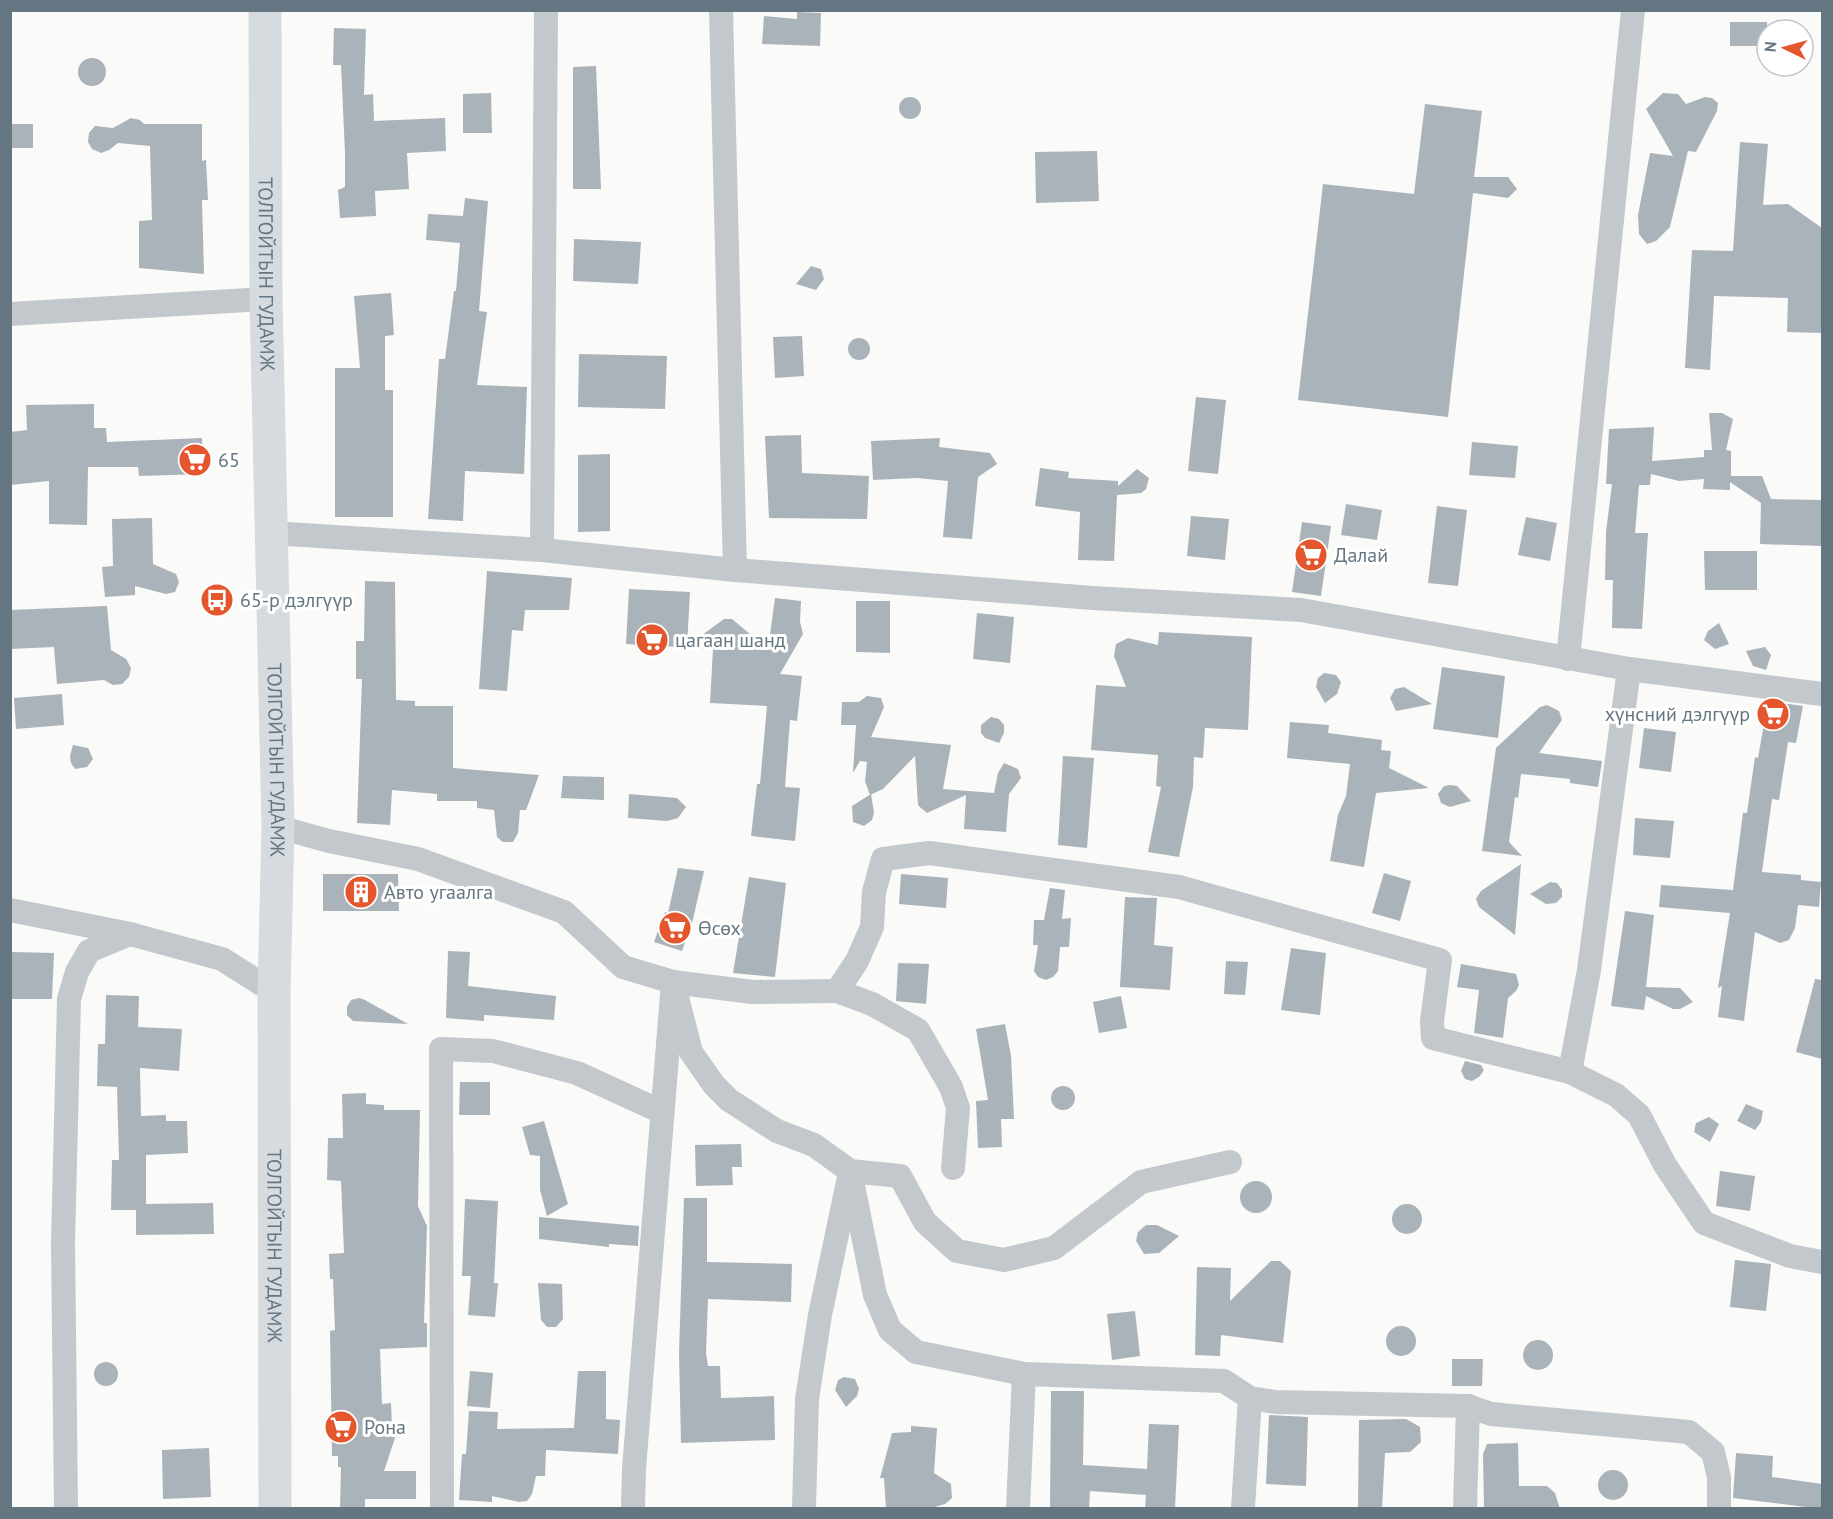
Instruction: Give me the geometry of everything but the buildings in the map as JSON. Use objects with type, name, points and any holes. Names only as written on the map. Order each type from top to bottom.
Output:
[{"type":"main road","name":"ТОЛГОЙТЫН ГУДАМЖ","points":[[265,10],[266,298],[278,827],[274,992],[275,1509]]},
{"type":"street","points":[[542,550],[546,10]]},
{"type":"street","points":[[721,10],[735,570]]},
{"type":"street","points":[[1568,659],[1633,10]]},
{"type":"street","points":[[10,314],[266,298]]},
{"type":"street","points":[[271,533],[542,550],[735,570],[1093,598],[1300,610],[1350,617],[1629,669],[1822,694]]},
{"type":"street","points":[[1570,1072],[1589,970],[1629,669]]},
{"type":"street","points":[[278,827],[329,841],[417,859],[564,912],[623,967],[674,982],[752,992],[837,991],[872,1004],[918,1030],[951,1087],[958,1108],[953,1168]]},
{"type":"street","points":[[837,991],[857,962],[872,927],[874,891],[883,859],[929,853],[1179,887],[1440,960],[1432,1021],[1433,1038],[1570,1072],[1616,1095],[1639,1114],[1665,1165],[1704,1223],[1790,1256],[1822,1262]]},
{"type":"street","points":[[10,910],[130,934],[222,959],[274,992]]},
{"type":"street","points":[[66,1509],[63,1243],[69,999],[77,972],[89,951],[130,934]]},
{"type":"street","points":[[633,1509],[634,1469],[674,982]]},
{"type":"street","points":[[674,982],[691,1052],[714,1085],[729,1100],[777,1131],[814,1145],[850,1171],[900,1176],[925,1222],[957,1251],[1004,1260],[1054,1248],[1141,1182],[1230,1162]]},
{"type":"street","points":[[441,1509],[441,1048],[494,1051],[577,1073],[662,1112]]},
{"type":"street","points":[[850,1171],[875,1295],[890,1330],[916,1352],[954,1362],[1024,1374],[1224,1381],[1250,1398],[1275,1402],[1468,1406],[1491,1414],[1689,1432],[1713,1452],[1719,1477],[1719,1509]]},
{"type":"street","points":[[804,1509],[807,1399],[820,1315],[850,1171]]},
{"type":"street","points":[[1018,1509],[1024,1374]]},
{"type":"street","points":[[1243,1509],[1250,1398]]},
{"type":"street","points":[[1465,1509],[1468,1406]]},
{"type":"place","name":"65","points":[[195,460]]},
{"type":"place","name":"Далай","points":[[1311,555]]},
{"type":"place","name":"65-р дэлгүүр","points":[[217,600]]},
{"type":"place","name":"цагаан шанд","points":[[652,640]]},
{"type":"place","name":"хүнсний дэлгүүр","points":[[1773,714]]},
{"type":"place","name":"Авто угаалга","points":[[361,892]]},
{"type":"place","name":"Өсөх","points":[[675,928]]},
{"type":"place","name":"Рона","points":[[341,1427]]}]
